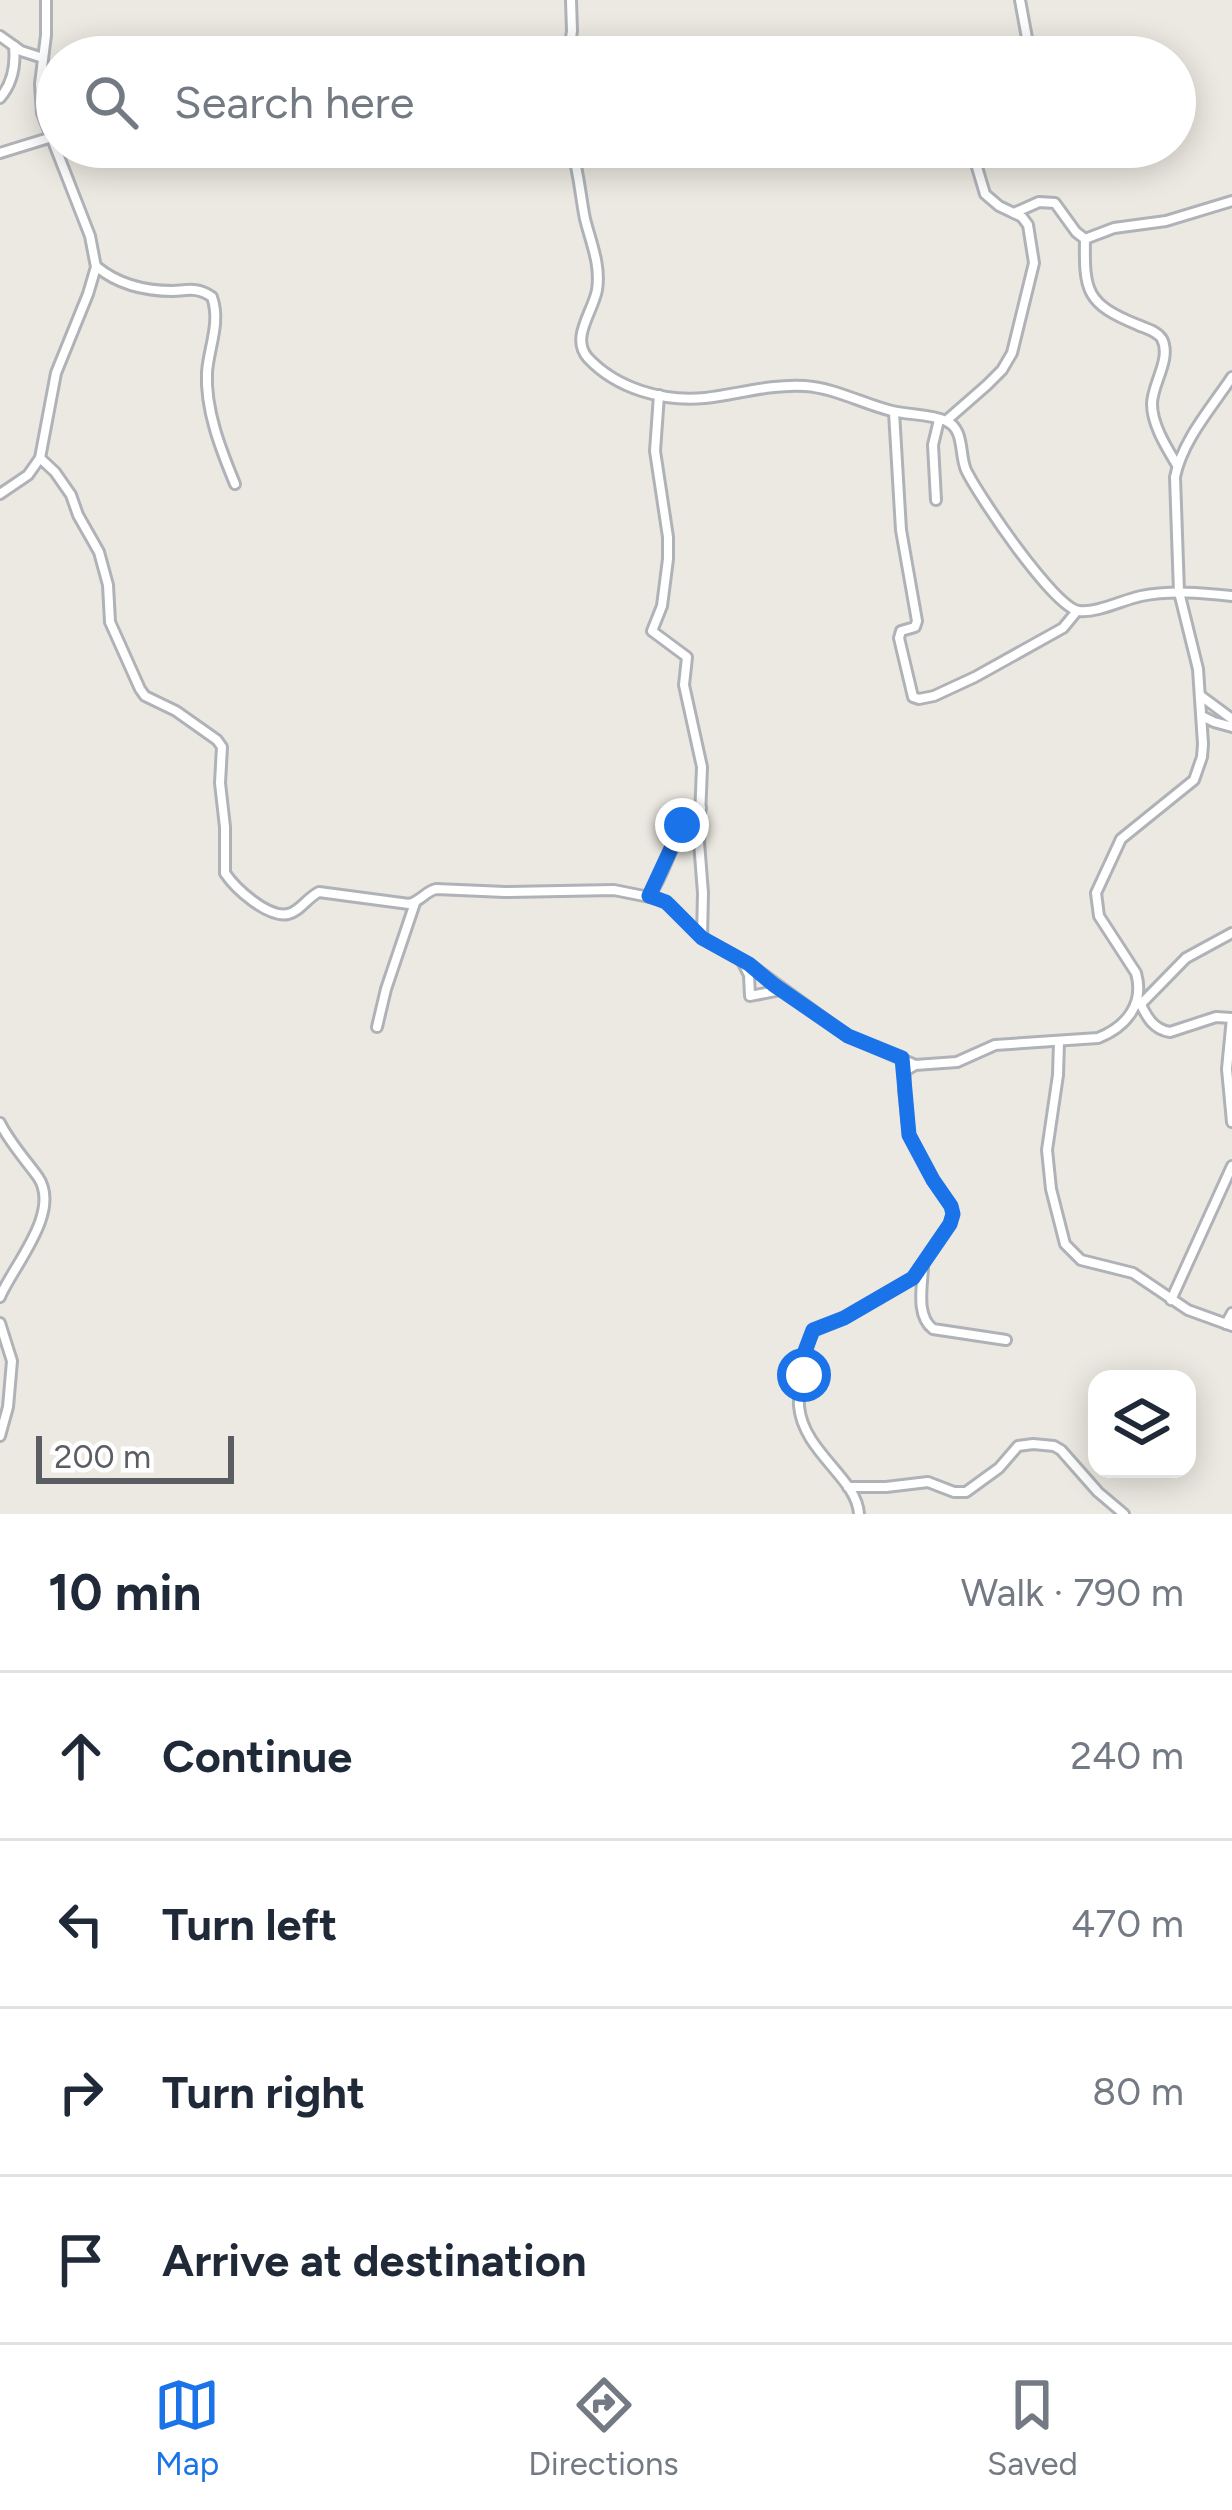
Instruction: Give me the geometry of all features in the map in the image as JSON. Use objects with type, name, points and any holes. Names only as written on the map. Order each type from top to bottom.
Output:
[{"type":"street","points":[[46,0],[46,36]]},
{"type":"street","points":[[569,36],[571,0]]},
{"type":"street","points":[[1020,0],[1027,36]]},
{"type":"street","points":[[0,36],[36,55]]},
{"type":"street","points":[[0,98],[15,67],[14,46]]},
{"type":"street","points":[[0,153],[36,141]]},
{"type":"street","points":[[0,494],[28,475],[40,458],[56,373],[96,267],[90,236],[64,168]]},
{"type":"street","points":[[575,168],[598,274],[593,307],[580,338],[583,353],[618,380],[645,393],[701,398],[755,388],[805,386],[894,412],[942,420],[959,436],[963,462],[994,517],[1052,591],[1077,611]]},
{"type":"street","points":[[936,500],[933,445],[942,420],[988,385],[1012,353],[1034,263],[1028,225],[985,194],[977,168]]},
{"type":"street","points":[[1014,213],[1048,201],[1060,208],[1085,239]]},
{"type":"street","points":[[1085,239],[1232,201]]},
{"type":"street","points":[[1085,239],[1089,294],[1163,340],[1165,351],[1152,406],[1178,465]]},
{"type":"street","points":[[96,267],[130,286],[202,290],[212,297],[216,322],[208,393],[223,455],[236,484]]},
{"type":"street","points":[[1232,377],[1175,477],[1179,592],[1195,652],[1202,757],[1193,780],[1121,839],[1096,893],[1099,916],[1136,973],[1139,1002],[1149,1019],[1163,1031],[1216,1017],[1232,1018],[1227,1069],[1232,1122]]},
{"type":"street","points":[[659,395],[655,451],[668,559],[662,606],[652,631],[687,657],[684,685],[703,767],[699,791],[702,938]]},
{"type":"street","points":[[894,412],[901,530],[916,621],[915,627],[901,631],[898,638],[913,697],[934,695],[975,677],[1064,628],[1077,611],[1151,594],[1232,596]]},
{"type":"street","points":[[40,458],[71,495],[99,552],[109,585],[110,622],[140,689],[222,747],[225,873],[236,890],[280,914],[292,913],[319,892],[415,903]]},
{"type":"street","points":[[1199,695],[1232,723]]},
{"type":"street","points":[[1201,715],[1232,723]]},
{"type":"street","points":[[649,896],[676,834],[702,807]]},
{"type":"street","points":[[377,1027],[415,903],[431,890],[614,890],[666,902],[702,938],[848,1036],[915,1065]]},
{"type":"street","points":[[678,914],[703,909]]},
{"type":"street","points":[[905,1073],[915,1065],[957,1061],[995,1045],[1098,1038],[1111,1033],[1186,958],[1232,933]]},
{"type":"street","points":[[741,960],[749,975],[751,998],[782,990]]},
{"type":"street","points":[[1059,1042],[1047,1150],[1065,1244],[1081,1260],[1133,1273],[1172,1300],[1229,1325],[1232,1313]]},
{"type":"street","points":[[859,1514],[856,1499],[813,1445],[800,1412],[799,1395],[808,1341],[818,1328],[913,1278],[950,1224],[951,1206],[909,1135],[902,1058]]},
{"type":"street","points":[[0,1123],[39,1179],[43,1193],[39,1229],[0,1297]]},
{"type":"street","points":[[1172,1300],[1232,1166]]},
{"type":"street","points":[[922,1266],[926,1324],[1006,1340]]},
{"type":"street","points":[[0,1323],[12,1361],[0,1436]]},
{"type":"street","points":[[847,1487],[928,1482],[966,1492],[999,1468],[1013,1449],[1033,1444],[1058,1447],[1124,1514]]},
{"type":"route","points":[[682,825],[649,896],[666,902],[702,938],[749,964],[848,1036],[902,1058],[909,1135],[953,1214],[913,1278],[844,1318],[813,1330],[805,1351],[804,1375]]}]
